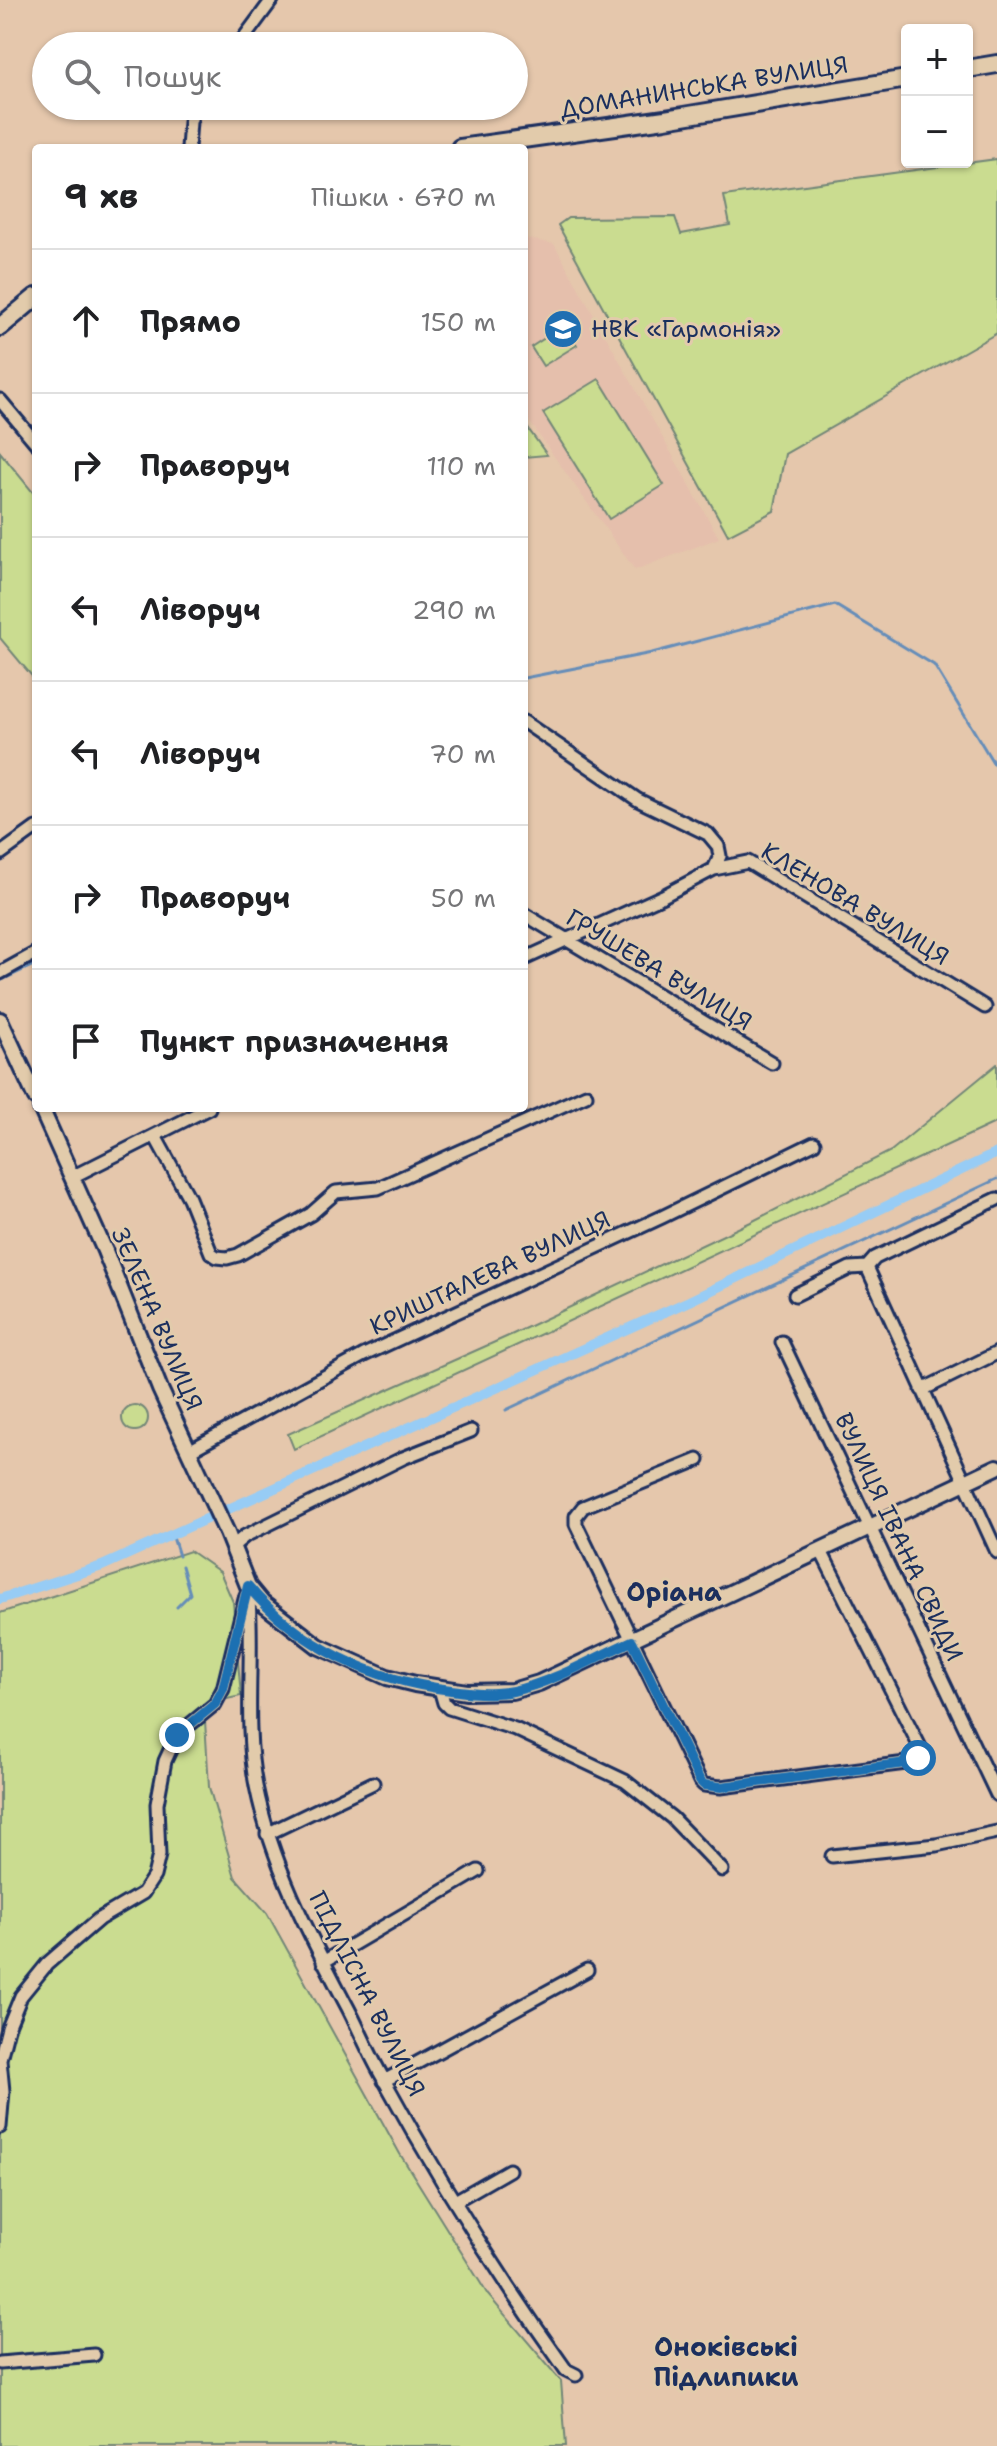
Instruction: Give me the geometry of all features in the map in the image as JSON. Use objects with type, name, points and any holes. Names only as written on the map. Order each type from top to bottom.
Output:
[{"type":"main road","points":[[973,68],[997,64]]},
{"type":"main road","name":"ДОМАНИНСЬКА ВУЛИЦЯ","points":[[488,144],[901,80]]},
{"type":"main road","points":[[0,327],[32,300]]},
{"type":"street","points":[[248,32],[272,0]]},
{"type":"street","points":[[188,144],[191,120]]},
{"type":"street","points":[[0,400],[32,438]]},
{"type":"street","points":[[528,725],[638,800],[708,834],[718,846],[720,856],[714,869],[663,896],[528,957]]},
{"type":"street","points":[[0,854],[32,831]]},
{"type":"street","name":"КЛЕНОВА ВУЛИЦЯ","points":[[714,869],[748,862],[985,1007]]},
{"type":"street","name":"ГРУШЕВА ВУЛИЦЯ","points":[[528,916],[772,1063]]},
{"type":"street","points":[[0,973],[32,955]]},
{"type":"street","points":[[0,1020],[32,1089]]},
{"type":"street","points":[[155,1136],[189,1198],[211,1253],[227,1258],[258,1245],[311,1214],[336,1192],[378,1188],[586,1095]]},
{"type":"street","name":"ЗЕЛЕНА ВУЛИЦЯ","points":[[43,1112],[105,1251],[160,1389],[248,1586]]},
{"type":"street","points":[[72,1177],[201,1112]]},
{"type":"street","name":"КРИШТАЛЕВА ВУЛИЦЯ","points":[[189,1451],[364,1355],[814,1143]]},
{"type":"street","points":[[795,1295],[850,1268],[867,1267],[875,1258],[997,1199]]},
{"type":"street","points":[[867,1267],[997,1552]]},
{"type":"street","name":"ВУЛИЦЯ ІВАНА СВИДИ","points":[[782,1342],[997,1795]]},
{"type":"street","points":[[922,1390],[997,1353]]},
{"type":"street","points":[[230,1540],[245,1536],[403,1458],[471,1431]]},
{"type":"street","points":[[698,1460],[583,1507],[576,1516],[576,1524],[704,1785],[721,1787],[913,1761],[921,1752],[821,1551]]},
{"type":"street","points":[[248,1586],[280,1618],[332,1654],[387,1677],[440,1689],[491,1693],[512,1691],[539,1683],[632,1641],[997,1467]]},
{"type":"street","points":[[0,2127],[3,2091],[0,2060],[21,1996],[47,1964],[99,1919],[143,1893],[154,1876],[159,1855],[157,1804],[165,1761],[177,1735],[215,1704],[223,1689],[248,1586]]},
{"type":"street","name":"ПІДЛІСНА ВУЛИЦЯ","points":[[248,1586],[252,1649],[249,1747],[267,1834],[287,1886],[384,2081],[508,2288],[566,2370],[576,2375]]},
{"type":"street","points":[[440,1689],[449,1708],[515,1729],[639,1789],[722,1870]]},
{"type":"street","points":[[267,1834],[373,1783]]},
{"type":"street","points":[[832,1856],[936,1845],[997,1832]]},
{"type":"street","points":[[323,1962],[478,1871]]},
{"type":"street","points":[[384,2081],[587,1970]]},
{"type":"street","points":[[455,2201],[509,2170]]},
{"type":"street","points":[[0,2363],[94,2355]]},
{"type":"shaded area","name":"НВК «Гармонія»","points":[[528,239],[554,244],[719,538],[635,570],[528,420]]},
{"type":"green space","points":[[997,159],[997,333],[785,454],[774,511],[728,535],[558,225],[568,218],[675,217],[681,234],[730,225],[724,196],[931,168],[973,168],[973,162]]},
{"type":"green space","points":[[565,325],[577,345],[543,366],[531,347]]},
{"type":"green space","points":[[599,379],[664,485],[609,519],[543,413]]},
{"type":"green space","points":[[528,429],[547,455],[528,457]]},
{"type":"green space","points":[[0,452],[32,491],[32,676],[0,638]]},
{"type":"green space","points":[[997,1064],[997,1122],[294,1449],[288,1434],[513,1334],[753,1221],[891,1151]]},
{"type":"green space","points":[[135,1405],[144,1409],[148,1418],[144,1427],[135,1431],[126,1427],[122,1418],[126,1409]]},
{"type":"green space","points":[[190,1551],[220,1572],[233,1602],[241,1696],[204,1704],[209,1787],[235,1877],[267,1913],[400,2154],[488,2295],[561,2381],[566,2446],[0,2446],[0,1613]]},
{"type":"waterway","points":[[528,677],[652,653],[835,605],[934,665],[997,769]]},
{"type":"waterway","points":[[0,981],[32,966]]},
{"type":"waterway","points":[[0,1599],[102,1566],[689,1301],[997,1153]]},
{"type":"waterway","points":[[506,1410],[997,1179]]},
{"type":"waterway","points":[[172,1534],[179,1556]]},
{"type":"waterway","points":[[177,1607],[190,1594],[182,1566]]},
{"type":"place","name":"НВК «Гармонія»","points":[[563,329]]},
{"type":"district","name":"Оріана","points":[[674,1592]]},
{"type":"district","name":"Оноківські Підлипики","points":[[726,2362]]},
{"type":"route","points":[[177,1735],[215,1704],[223,1689],[248,1586],[280,1618],[332,1654],[387,1677],[440,1689],[491,1693],[512,1691],[539,1683],[632,1641],[700,1781],[711,1787],[906,1763],[918,1758]]}]
